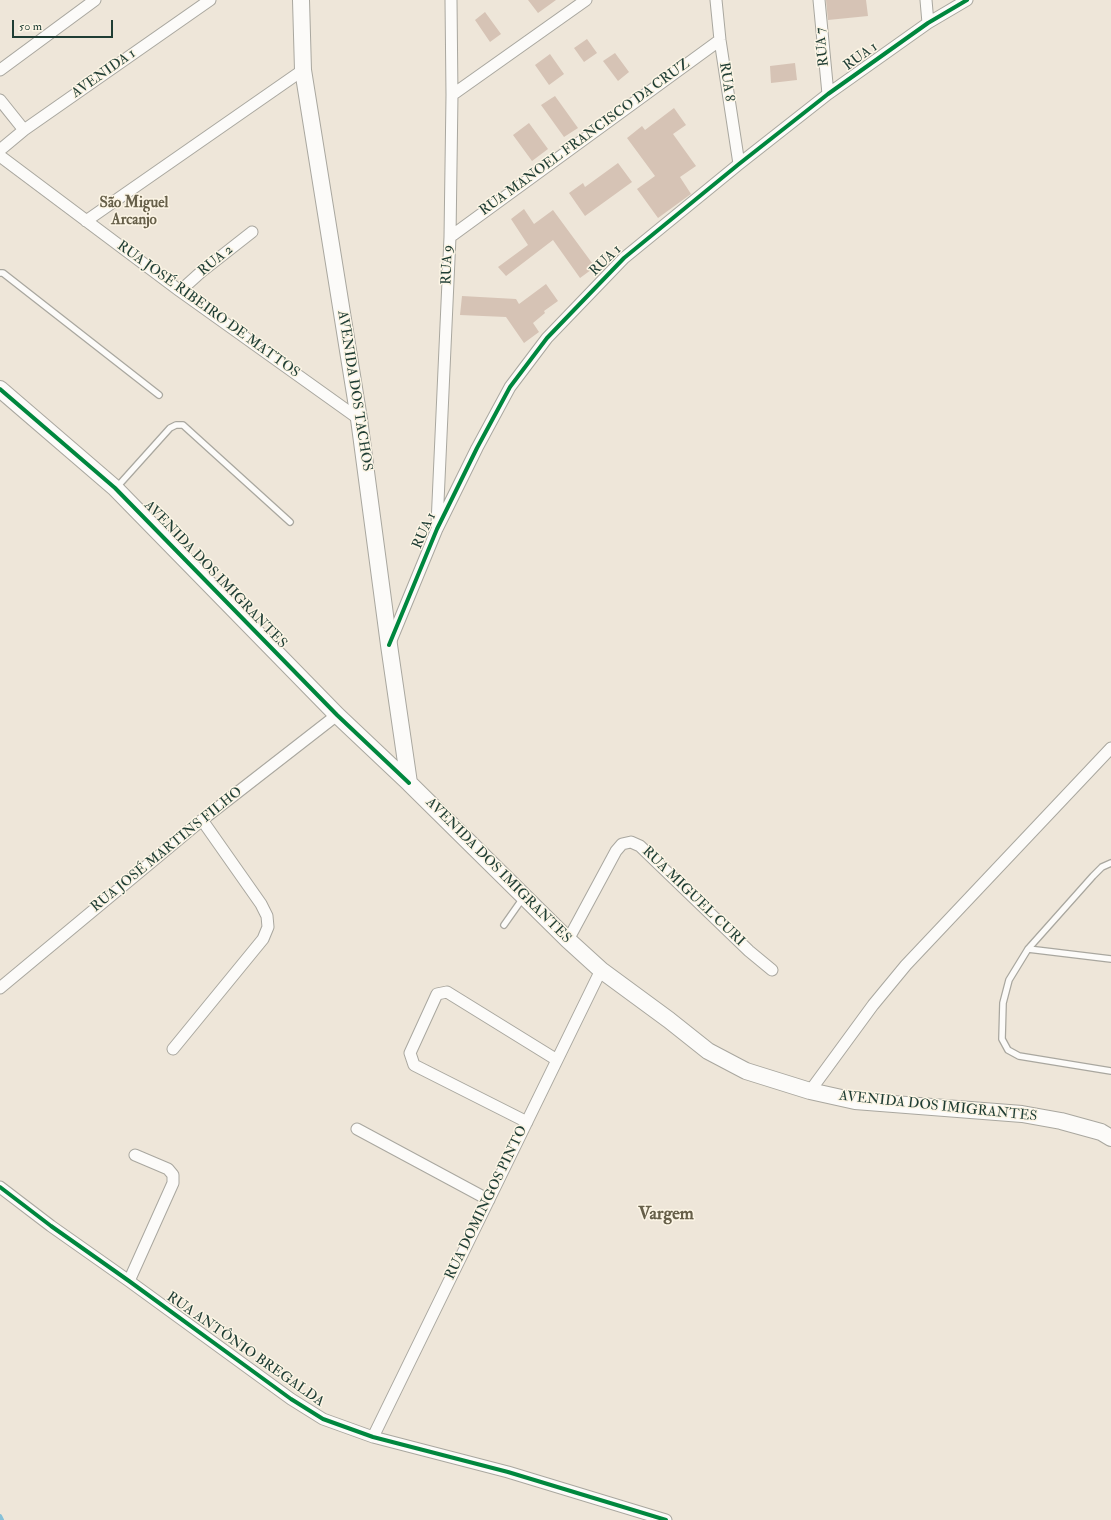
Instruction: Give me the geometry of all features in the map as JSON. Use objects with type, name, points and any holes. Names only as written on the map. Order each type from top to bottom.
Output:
[{"type":"street","points":[[0,70],[95,0]]},
{"type":"street","name":"AVENIDA 1","points":[[0,150],[24,130],[210,0]]},
{"type":"street","name":"AVENIDA DOS TACHOS","points":[[301,0],[303,70],[359,419],[388,645],[409,783]]},
{"type":"street","name":"RUA 9","points":[[437,529],[450,237],[452,95],[451,0]]},
{"type":"street","points":[[452,95],[586,0]]},
{"type":"street","name":"RUA 8","points":[[716,0],[720,40],[739,164]]},
{"type":"street","name":"RUA 7","points":[[819,0],[828,94]]},
{"type":"street","points":[[926,0],[928,23]]},
{"type":"street","name":"RUA 1","points":[[388,645],[437,529],[476,448],[510,387],[547,338],[624,258],[739,164],[828,94],[928,23],[967,0]]},
{"type":"street","name":"RUA MANOEL FRANCISCO DA CRUZ","points":[[450,237],[720,40]]},
{"type":"street","points":[[86,220],[303,70]]},
{"type":"street","points":[[0,100],[24,130]]},
{"type":"street","name":"RUA JOSÉ RIBEIRO DE MATTOS","points":[[0,156],[180,291],[359,419]]},
{"type":"street","name":"RUA 2","points":[[180,291],[200,272],[252,232]]},
{"type":"street","name":"AVENIDA DOS IMIGRANTES","points":[[0,389],[115,488],[337,715],[409,783],[568,940],[601,970],[708,1051],[746,1072],[810,1091],[855,1101],[1022,1114],[1061,1121],[1101,1132],[1111,1138]]},
{"type":"street","name":"RUA JOSÉ MARTINS FILHO","points":[[0,988],[202,820],[337,715]]},
{"type":"street","points":[[810,1091],[873,1006],[906,965],[1111,748]]},
{"type":"street","points":[[173,1049],[263,939],[268,927],[267,916],[261,904],[202,820]]},
{"type":"street","name":"RUA MIGUEL CURI","points":[[568,940],[616,851],[622,844],[631,842],[640,846],[750,951],[772,970]]},
{"type":"street","name":"RUA DOMINGOS PINTO","points":[[373,1437],[601,970]]},
{"type":"street","points":[[527,1122],[414,1065],[410,1053],[437,994],[447,992],[557,1060]]},
{"type":"street","points":[[357,1130],[489,1200]]},
{"type":"street","points":[[129,1281],[173,1183],[173,1175],[168,1169],[135,1155]]},
{"type":"street","name":"RUA ANTÔNIO BREGALDA","points":[[0,1187],[51,1226],[129,1281],[291,1400],[323,1419],[373,1437],[508,1472],[666,1520]]},
{"type":"lane","points":[[0,273],[3,273],[159,395]]},
{"type":"lane","points":[[115,488],[170,428],[176,425],[183,425],[290,522]]},
{"type":"lane","points":[[1111,863],[1102,867],[1093,876],[1028,949],[1009,980],[1003,1003],[1002,1039],[1008,1050],[1019,1056],[1111,1071]]},
{"type":"lane","points":[[504,925],[524,896]]},
{"type":"lane","points":[[1028,949],[1111,959]]},
{"type":"building","points":[[528,0],[556,0],[538,13]]},
{"type":"building","points":[[826,0],[866,0],[868,16],[828,20]]},
{"type":"building","points":[[485,12],[501,34],[490,42],[475,20]]},
{"type":"building","points":[[587,39],[597,53],[584,62],[574,48]]},
{"type":"building","points":[[615,53],[629,72],[618,81],[603,61]]},
{"type":"building","points":[[550,54],[564,74],[549,85],[535,65]]},
{"type":"building","points":[[795,63],[797,80],[771,83],[770,66]]},
{"type":"building","points":[[555,96],[578,128],[564,137],[541,105]]},
{"type":"building","points":[[674,108],[686,125],[673,134],[696,166],[680,177],[691,194],[658,218],[637,189],[655,176],[627,138],[642,126],[645,130]]},
{"type":"building","points":[[529,123],[548,149],[532,161],[513,135]]},
{"type":"building","points":[[618,163],[632,182],[585,216],[569,193],[583,183],[585,187]]},
{"type":"building","points":[[524,209],[534,224],[553,210],[595,267],[580,278],[553,240],[506,276],[498,267],[528,245],[511,219]]},
{"type":"building","points":[[546,284],[558,301],[544,311],[545,313],[533,323],[539,332],[524,343],[506,317],[460,315],[462,296],[516,299],[519,304]]},
{"type":"waterway","points":[[0,1516],[2,1520]]},
{"type":"cycle path","points":[[389,645],[437,529],[477,448],[510,387],[547,338],[624,258],[739,164],[828,94],[928,23],[967,0]]},
{"type":"cycle path","points":[[0,389],[115,488],[337,715],[409,783]]},
{"type":"cycle path","points":[[0,1187],[51,1226],[291,1399],[323,1419],[373,1437],[508,1472],[666,1520]]},
{"type":"district","name":"São Miguel Arcanjo","points":[[134,212]]},
{"type":"district","name":"Vargem","points":[[666,1215]]}]
